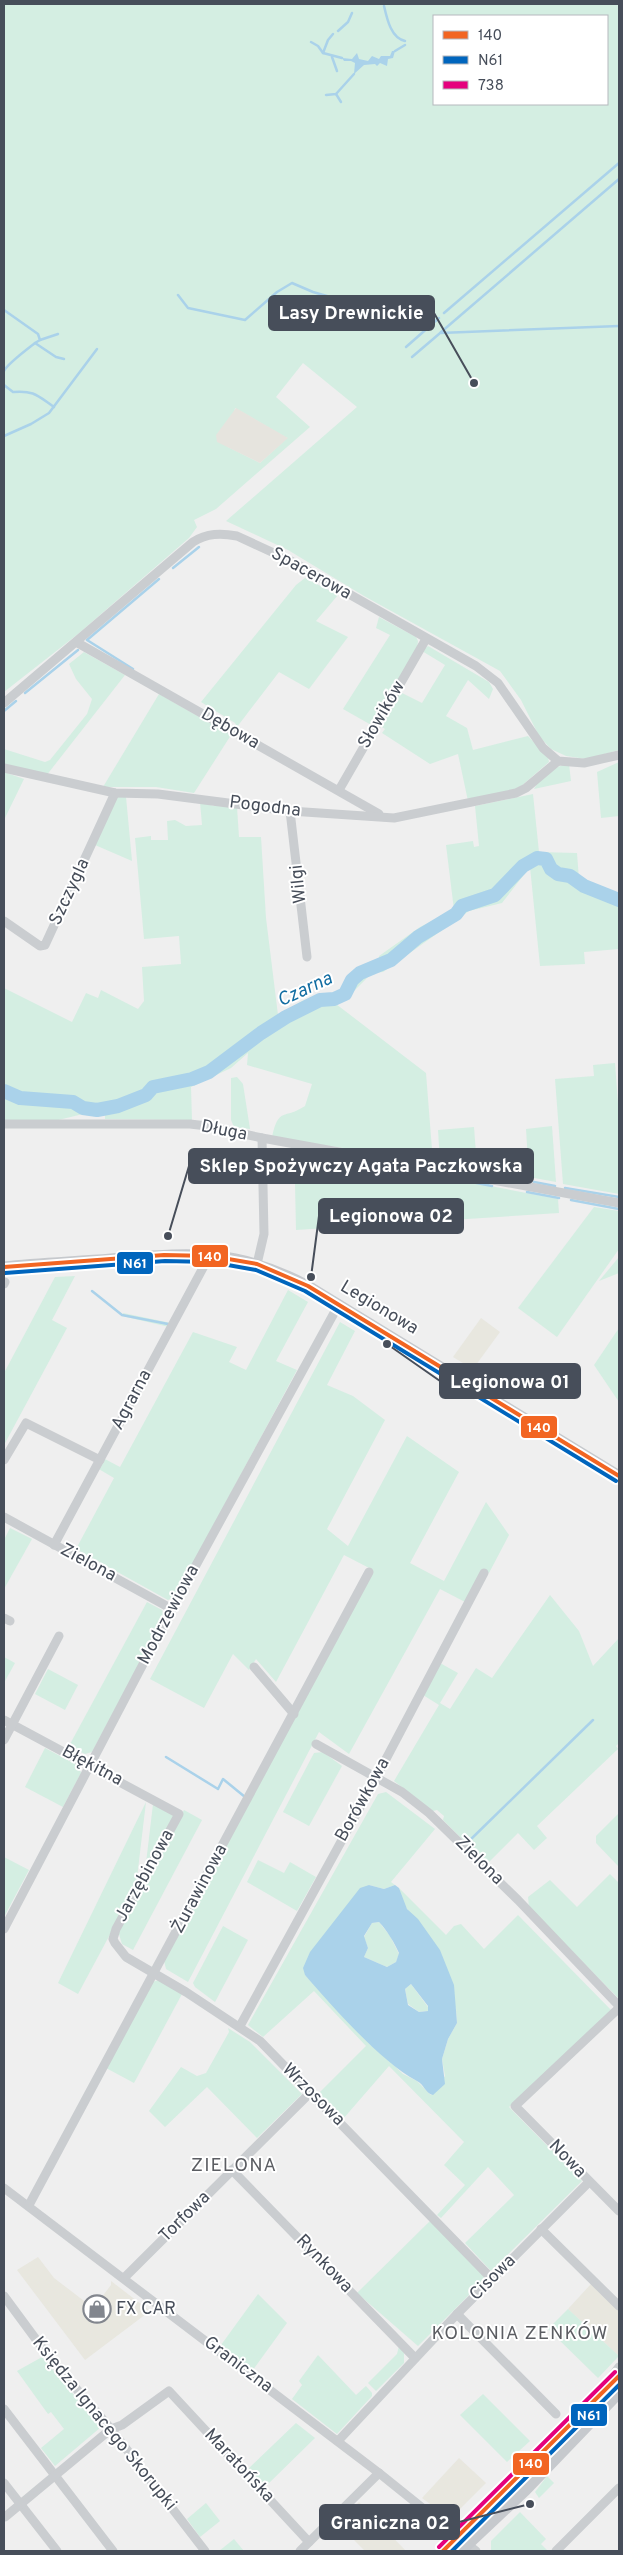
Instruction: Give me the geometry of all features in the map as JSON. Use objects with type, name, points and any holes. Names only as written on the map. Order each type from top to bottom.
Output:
[{"type":"main road","name":"Legionowa","points":[[4,1267],[182,1254],[208,1254],[257,1264],[292,1277],[339,1304],[619,1476]]},
{"type":"main road","points":[[443,2551],[619,2376]]},
{"type":"main road","points":[[468,2549],[619,2393]]},
{"type":"street","name":"Spacerowa","points":[[4,703],[193,542],[201,537],[220,534],[237,536],[289,560],[476,666],[498,683],[543,748],[558,761]]},
{"type":"street","name":"Słowików","points":[[339,790],[426,639]]},
{"type":"street","name":"Dębowa","points":[[76,642],[384,816]]},
{"type":"street","points":[[558,761],[584,763],[619,755]]},
{"type":"street","name":"Pogodna","points":[[4,768],[115,793],[183,796],[290,811],[394,818],[516,793],[526,788],[558,761]]},
{"type":"street","name":"Szczygla","points":[[4,921],[40,946],[45,945],[115,793]]},
{"type":"street","name":"Wilgi","points":[[290,811],[307,958]]},
{"type":"street","name":"Długa","points":[[4,1124],[190,1124],[207,1126],[262,1138],[619,1203]]},
{"type":"street","points":[[257,1264],[264,1234],[262,1138]]},
{"type":"street","name":"Agrarna","points":[[54,1545],[204,1266],[208,1254]]},
{"type":"street","name":"Modrzewiowa","points":[[4,1929],[172,1609],[339,1304]]},
{"type":"street","points":[[4,1460],[26,1423],[100,1460]]},
{"type":"street","name":"Zielona","points":[[4,1517],[172,1609]]},
{"type":"street","name":"Żurawinowa","points":[[29,2206],[369,1572]]},
{"type":"street","name":"Borówkowa","points":[[240,2026],[376,1778],[484,1573]]},
{"type":"street","points":[[4,1740],[8,1722],[59,1636]]},
{"type":"street","points":[[254,1667],[286,1702],[294,1714]]},
{"type":"street","name":"Błękitna","points":[[8,1722],[179,1814]]},
{"type":"street","name":"Zielona","points":[[316,1744],[402,1792],[430,1813],[518,1900],[619,2007]]},
{"type":"street","name":"Jarzębinowa","points":[[113,1939],[116,1928],[179,1814]]},
{"type":"street","name":"Wrzosowa","points":[[113,1939],[126,1957],[240,2026],[260,2041],[492,2279]]},
{"type":"street","name":"Nowa","points":[[619,2007],[515,2106],[619,2211]]},
{"type":"street","name":"Torfowa","points":[[124,2278],[310,2093]]},
{"type":"street","name":"Rynkowa","points":[[232,2170],[415,2358]]},
{"type":"street","name":"Cisowa","points":[[338,2441],[457,2314],[589,2182]]},
{"type":"street","name":"Graniczna","points":[[4,2188],[338,2441],[459,2536],[468,2549]]},
{"type":"street","points":[[541,2229],[619,2306]]},
{"type":"street","name":"Księdza Ignacego Skorupki","points":[[4,2296],[49,2357],[110,2429],[205,2551]]},
{"type":"street","points":[[457,2314],[556,2414]]},
{"type":"street","points":[[595,2399],[619,2367]]},
{"type":"street","name":"Maratońska","points":[[110,2429],[122,2425],[169,2391],[309,2542]]},
{"type":"street","points":[[4,2409],[113,2551]]},
{"type":"street","points":[[5,2517],[110,2429]]},
{"type":"street","points":[[300,2551],[379,2473]]},
{"type":"street","points":[[4,2483],[57,2551]]},
{"type":"street","points":[[559,2550],[619,2488]]},
{"type":"shaded area","points":[[481,1318],[500,1332],[473,1369],[453,1357]]},
{"type":"shaded area","name":"FX CAR","points":[[38,2257],[54,2278],[92,2307],[95,2306],[111,2285],[111,2281],[150,2311],[85,2360],[17,2270]]},
{"type":"shaded area","points":[[591,2284],[619,2311],[619,2356],[568,2309]]},
{"type":"shaded area","points":[[459,2458],[486,2483],[454,2515],[445,2515],[422,2498]]},
{"type":"shaded area","points":[[359,2502],[406,2551],[365,2551],[338,2524]]},
{"type":"green space","points":[[4,4],[619,4],[619,750],[586,759],[566,756],[551,749],[539,736],[521,700],[500,671],[364,596],[288,550],[226,521],[357,407],[303,363],[276,397],[310,427],[216,509],[194,520],[197,527],[189,538],[78,634],[4,692]],"holes":[[[235,408],[287,438],[260,463],[228,447]]]},
{"type":"green space","points":[[305,578],[338,595],[316,621],[348,637],[309,689],[279,672],[237,727],[235,723],[201,702],[296,585]]},
{"type":"green space","points":[[379,617],[416,637],[418,641],[417,649],[373,726],[343,709],[390,635],[376,628]]},
{"type":"green space","points":[[428,646],[489,682],[493,689],[489,699],[468,680],[446,716],[467,728],[473,750],[528,736],[548,757],[549,762],[519,788],[468,801],[458,754],[430,764],[382,733],[385,729],[379,725],[398,691],[422,703],[445,665],[422,651]]},
{"type":"green space","points":[[84,652],[125,675],[46,776],[4,764],[4,749],[45,762],[50,760],[87,714],[92,699],[76,679],[69,664]]},
{"type":"green space","points":[[159,694],[231,735],[194,793],[156,787],[103,787]]},
{"type":"green space","points":[[619,762],[619,816],[601,818],[597,772]]},
{"type":"green space","points":[[569,764],[571,781],[534,789],[540,779],[548,772]]},
{"type":"green space","points":[[4,772],[24,779],[4,820]]},
{"type":"green space","points":[[533,794],[539,852],[577,853],[579,879],[619,895],[619,949],[584,952],[585,964],[540,966],[530,867],[502,903],[469,911],[383,972],[372,973],[350,995],[336,1004],[426,1073],[433,1162],[272,1137],[280,1117],[305,1106],[312,1084],[247,1065],[248,1053],[231,1068],[191,1087],[192,1120],[105,1119],[105,1113],[83,1110],[83,1114],[46,1123],[4,1120],[4,988],[72,1022],[86,993],[98,998],[101,990],[138,1009],[144,1001],[142,967],[181,964],[179,936],[144,939],[135,838],[151,836],[151,840],[168,840],[167,821],[175,820],[186,826],[202,825],[200,802],[214,806],[215,804],[237,807],[239,837],[261,837],[266,918],[278,1015],[314,996],[332,995],[346,986],[345,979],[352,972],[380,963],[379,956],[420,927],[454,910],[446,845],[473,841],[474,847],[479,846],[475,806]]},
{"type":"green space","points":[[117,796],[126,797],[132,861],[95,845]]},
{"type":"green space","points":[[615,1063],[619,1117],[619,1194],[563,1184],[555,1079],[594,1076],[593,1065]]},
{"type":"green space","points":[[237,1077],[243,1084],[250,1129],[234,1127],[231,1120],[231,1078]]},
{"type":"green space","points":[[552,1126],[556,1182],[529,1177],[526,1129]]},
{"type":"green space","points":[[474,1127],[477,1167],[440,1161],[438,1130]]},
{"type":"green space","points":[[324,1154],[558,1199],[559,1213],[296,1230],[295,1184],[324,1184]]},
{"type":"green space","points":[[594,1207],[619,1211],[619,1249],[557,1337],[518,1308]]},
{"type":"green space","points":[[619,1257],[619,1273],[599,1281]]},
{"type":"green space","points":[[75,1276],[52,1320],[67,1328],[4,1445],[4,1373],[55,1277]]},
{"type":"green space","points":[[288,1290],[308,1302],[276,1361],[297,1370],[175,1597],[168,1600],[76,1549],[114,1478],[97,1468],[103,1458],[120,1467],[193,1332],[237,1347],[229,1362],[246,1370]]},
{"type":"green space","points":[[123,1313],[171,1323],[169,1327],[122,1316]]},
{"type":"green space","points":[[340,1322],[355,1331],[327,1385],[353,1396],[385,1420],[327,1529],[348,1546],[407,1436],[459,1472],[410,1563],[444,1581],[486,1502],[509,1535],[489,1573],[483,1570],[465,1602],[440,1589],[349,1754],[319,1732],[188,1982],[166,1969],[164,1961],[373,1570],[344,1555],[276,1682],[256,1659],[249,1670],[233,1654],[204,1708],[150,1679]]},
{"type":"green space","points":[[619,1328],[619,1402],[594,1365]]},
{"type":"green space","points":[[10,1528],[32,1539],[4,1589],[4,1540]]},
{"type":"green space","points":[[550,1595],[579,1631],[593,1666],[619,1638],[619,1743],[616,1746],[618,1749],[537,1826],[547,1838],[534,1850],[518,1833],[487,1864],[443,1820],[444,1816],[437,1810],[433,1811],[394,1781],[439,1705],[423,1695],[440,1663],[458,1673],[440,1703],[450,1709],[476,1668],[492,1678]]},
{"type":"green space","points":[[147,1602],[162,1610],[164,1617],[92,1752],[85,1754],[69,1746]]},
{"type":"green space","points":[[4,1657],[15,1663],[4,1683]]},
{"type":"green space","points":[[48,1669],[78,1685],[65,1710],[35,1694]]},
{"type":"green space","points":[[45,1748],[79,1766],[81,1773],[63,1807],[25,1787]]},
{"type":"green space","points":[[323,1752],[342,1766],[309,1826],[283,1812],[314,1753]]},
{"type":"green space","points":[[386,1792],[435,1829],[391,1882],[395,1885],[384,1889],[369,1885],[305,1975],[349,2022],[403,2074],[417,2081],[431,2095],[445,2076],[442,2059],[448,2039],[457,2023],[456,2009],[426,1932],[403,1904],[399,1888],[446,1935],[454,1926],[461,1924],[484,1949],[518,1915],[611,2010],[509,2107],[582,2181],[491,2271],[465,2243],[514,2195],[488,2167],[441,2218],[437,2215],[465,2185],[444,2165],[464,2142],[389,2066],[343,2119],[317,2095],[366,2046],[314,1991],[263,2037],[248,2025],[378,1794]]},
{"type":"green space","points":[[146,1802],[136,1886],[78,1994],[58,1983]]},
{"type":"green space","points":[[153,1804],[175,1816],[153,1857],[146,1863]]},
{"type":"green space","points":[[184,1810],[202,1820],[133,1950],[122,1944],[118,1931]]},
{"type":"green space","points":[[619,1813],[619,1867],[596,1843],[596,1836]]},
{"type":"green space","points":[[4,1857],[29,1870],[4,1917]]},
{"type":"green space","points":[[258,1860],[284,1873],[290,1862],[316,1877],[297,1911],[247,1882]]},
{"type":"green space","points":[[610,1874],[619,1883],[619,1999],[529,1907],[528,1897],[550,1880],[577,1907]]},
{"type":"green space","points":[[379,1922],[390,1936],[399,1954],[396,1962],[387,1967],[364,1957],[368,1948],[364,1937],[372,1923]]},
{"type":"green space","points":[[223,1926],[248,1940],[215,2002],[195,1987],[193,1983]]},
{"type":"green space","points":[[159,1980],[182,1994],[134,2083],[106,2068],[152,1982]]},
{"type":"green space","points":[[411,1984],[428,2007],[428,2011],[419,2012],[408,2004],[405,1989]]},
{"type":"green space","points":[[228,2028],[250,2042],[302,2094],[257,2138],[207,2087],[165,2127],[149,2111],[181,2067],[197,2076],[206,2073],[229,2032]]},
{"type":"green space","points":[[430,2221],[486,2278],[418,2346],[357,2293]]},
{"type":"green space","points":[[258,2294],[287,2323],[253,2370],[221,2345]]},
{"type":"green space","points":[[568,2309],[619,2356],[598,2378],[548,2329]]},
{"type":"green space","points":[[399,2346],[404,2353],[404,2363],[376,2391],[368,2383],[397,2354]]},
{"type":"green space","points":[[318,2355],[356,2395],[366,2386],[372,2393],[372,2396],[337,2434],[292,2399],[302,2385],[299,2381]]},
{"type":"green space","points":[[42,2357],[101,2427],[55,2466],[41,2448],[64,2429],[51,2412],[48,2414],[17,2371]]},
{"type":"green space","points":[[483,2394],[530,2441],[507,2462],[460,2415]]},
{"type":"green space","points":[[296,2423],[315,2438],[265,2487],[248,2469]]},
{"type":"green space","points":[[547,2476],[554,2483],[539,2498],[535,2492]]},
{"type":"green space","points":[[206,2503],[220,2521],[200,2537],[187,2519]]},
{"type":"green space","points":[[520,2512],[546,2539],[541,2544],[548,2551],[491,2551],[491,2541]]},
{"type":"green space","points":[[234,2539],[244,2551],[219,2551]]},
{"type":"sand","points":[[236,408],[288,438],[260,463],[217,442],[216,435]]},
{"type":"water","points":[[392,51],[395,51],[393,58],[388,59],[387,66],[380,63],[377,66],[375,64],[364,65],[354,74],[355,63],[344,61],[342,58],[352,59],[357,53],[359,59],[368,61],[372,56],[379,59],[381,56],[390,56]]},
{"type":"water","points":[[369,1885],[384,1889],[395,1885],[399,1888],[407,1909],[418,1919],[440,1950],[454,1985],[457,2023],[448,2039],[442,2059],[445,2084],[433,2095],[419,2082],[388,2061],[373,2048],[343,2018],[305,1975],[303,1968],[310,1952],[360,1888]],"holes":[[[379,1922],[399,1953],[396,1962],[387,1967],[364,1957],[368,1948],[364,1936],[372,1923]],[[411,1984],[428,2006],[428,2011],[419,2012],[408,2005],[405,1989]]]},
{"type":"waterway","points":[[384,6],[393,32],[405,41]]},
{"type":"waterway","points":[[338,31],[348,22],[352,13]]},
{"type":"waterway","points":[[323,53],[328,40],[333,34]]},
{"type":"waterway","points":[[311,42],[318,46],[323,53],[342,58]]},
{"type":"waterway","points":[[395,51],[405,45]]},
{"type":"waterway","points":[[332,57],[337,71]]},
{"type":"waterway","points":[[326,95],[336,94],[354,74]]},
{"type":"waterway","points":[[336,94],[341,102]]},
{"type":"waterway","points":[[444,313],[619,163]]},
{"type":"waterway","points":[[619,179],[440,333],[619,326]]},
{"type":"waterway","points":[[178,295],[188,308],[245,320],[277,292],[292,283],[313,292],[430,326]]},
{"type":"waterway","points":[[4,310],[38,334],[40,340],[35,343]]},
{"type":"waterway","points":[[406,347],[439,318]]},
{"type":"waterway","points":[[40,340],[58,334]]},
{"type":"waterway","points":[[412,357],[439,334]]},
{"type":"waterway","points":[[4,371],[35,343],[56,357],[64,359]]},
{"type":"waterway","points":[[4,436],[31,424],[49,413],[97,349]]},
{"type":"waterway","points":[[4,385],[13,392],[31,393],[54,407]]},
{"type":"waterway","points":[[173,568],[199,547]]},
{"type":"waterway","points":[[133,669],[87,640],[159,579]]},
{"type":"waterway","points":[[25,693],[78,650]]},
{"type":"waterway","points":[[4,711],[16,701]]},
{"type":"waterway","name":"Czarna","points":[[4,1091],[20,1098],[73,1102],[83,1108],[97,1110],[118,1106],[146,1095],[153,1087],[192,1079],[209,1072],[261,1033],[286,1017],[320,1000],[334,999],[345,994],[352,980],[360,973],[391,960],[418,937],[456,914],[462,906],[495,895],[523,866],[537,858],[546,859],[551,869],[558,874],[570,876],[584,886],[619,900]]},
{"type":"waterway","points":[[447,1167],[516,1179]]},
{"type":"waterway","points":[[451,1178],[492,1186]]},
{"type":"waterway","points":[[534,1182],[555,1186]]},
{"type":"waterway","points":[[565,1188],[619,1197]]},
{"type":"waterway","points":[[527,1192],[559,1198]]},
{"type":"waterway","points":[[571,1200],[619,1209]]},
{"type":"waterway","points":[[92,1291],[122,1315],[168,1324]]},
{"type":"waterway","points":[[468,1842],[593,1720]]},
{"type":"waterway","points":[[166,1757],[218,1789],[223,1779],[245,1797]]},
{"type":"transit line","name":"140","points":[[4,1267],[164,1255],[211,1256],[257,1264],[308,1286],[619,1476]]},
{"type":"transit line","name":"N61","points":[[5,1273],[165,1261],[211,1262],[256,1270],[305,1291],[616,1481]]},
{"type":"transit line","name":"738","points":[[439,2547],[615,2372]]},
{"type":"transit line","name":"140","points":[[443,2551],[619,2376]]},
{"type":"transit line","name":"N61","points":[[452,2551],[619,2385]]},
{"type":"place","name":"Lasy Drewnickie","points":[[474,383]]},
{"type":"place","name":"Sklep Spożywczy Agata Paczkowska","points":[[168,1236]]},
{"type":"place","name":"Legionowa 02","points":[[311,1277]]},
{"type":"place","name":"Legionowa 01","points":[[387,1344]]},
{"type":"place","name":"FX CAR","points":[[97,2309]]},
{"type":"place","name":"Graniczna 02","points":[[530,2504]]},
{"type":"district","name":"ZIELONA","points":[[234,2166]]},
{"type":"district","name":"KOLONIA ZENKÓW","points":[[520,2334]]}]
